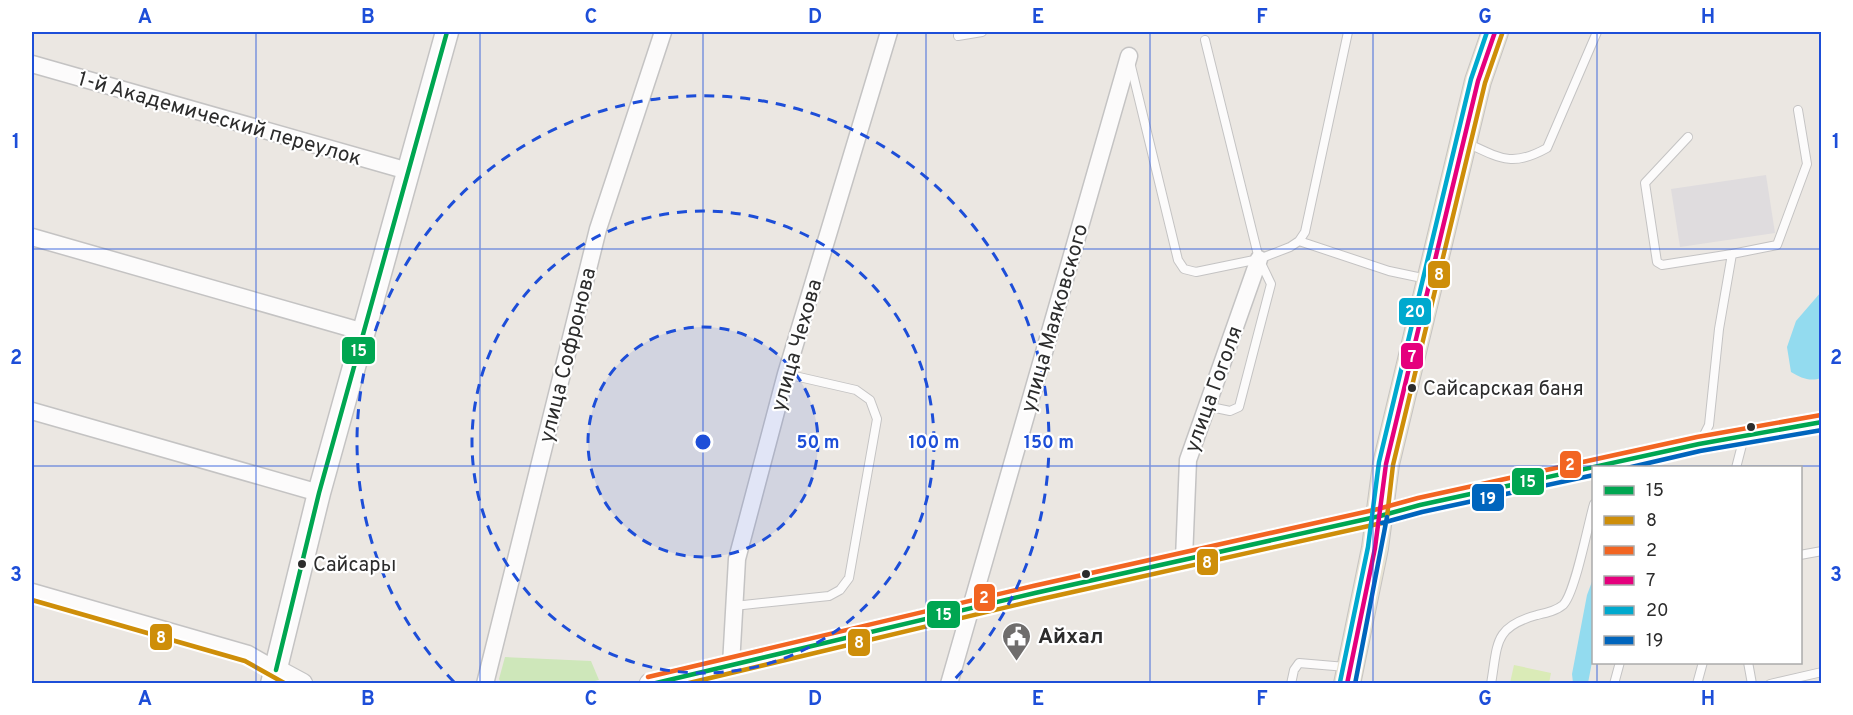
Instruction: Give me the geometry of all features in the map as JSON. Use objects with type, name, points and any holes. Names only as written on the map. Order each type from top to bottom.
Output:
[{"type":"main road","points":[[274,677],[319,493],[447,32]]},
{"type":"main road","points":[[1348,676],[1380,516],[1386,464],[1478,81],[1495,32]]},
{"type":"street","name":"улица Софронова","points":[[485,684],[598,230],[663,32]]},
{"type":"street","name":"улица Чехова","points":[[731,665],[737,559],[786,374],[889,32]]},
{"type":"street","name":"улица Маяковского","points":[[950,684],[1129,56]]},
{"type":"street","name":"1-й Академический переулок","points":[[32,64],[408,171]]},
{"type":"street","points":[[32,237],[364,332]]},
{"type":"street","name":"улица Гоголя","points":[[1185,559],[1188,460],[1259,259]]},
{"type":"street","points":[[32,411],[319,493]]},
{"type":"street","points":[[1601,466],[1699,444],[1821,422]]},
{"type":"street","points":[[650,684],[685,680],[731,665],[970,608],[1592,468]]},
{"type":"street","points":[[32,592],[248,654],[274,677],[302,684]]},
{"type":"lane","points":[[958,36],[982,32]]},
{"type":"lane","points":[[1129,56],[1178,260],[1184,269],[1196,272],[1259,259],[1290,247],[1299,241],[1305,232],[1348,32]]},
{"type":"lane","points":[[1463,141],[1514,161],[1533,156],[1547,148],[1597,32]]},
{"type":"lane","points":[[1204,40],[1259,259],[1271,284],[1239,407],[1230,411],[1206,406]]},
{"type":"lane","points":[[1688,137],[1645,183],[1657,262],[1662,266],[1777,245],[1807,164],[1798,110]]},
{"type":"lane","points":[[1299,241],[1389,271],[1431,279]]},
{"type":"lane","points":[[1699,444],[1709,425],[1719,329],[1732,254]]},
{"type":"lane","points":[[734,606],[829,596],[840,590],[849,578],[877,419],[870,400],[856,390],[786,374]]},
{"type":"lane","points":[[1737,466],[1744,437]]},
{"type":"lane","points":[[1491,684],[1498,644],[1506,628],[1522,619],[1556,610],[1564,604],[1571,590],[1592,508]]},
{"type":"lane","points":[[1802,555],[1821,550]]},
{"type":"lane","points":[[1291,684],[1294,670],[1299,663],[1348,676]]},
{"type":"lane","points":[[1614,684],[1620,664]]},
{"type":"lane","points":[[1696,684],[1703,664]]},
{"type":"lane","points":[[1748,664],[1752,684]]},
{"type":"lane","points":[[1770,684],[1821,672]]},
{"type":"shaded area","points":[[1766,175],[1775,233],[1680,247],[1671,189]]},
{"type":"green space","points":[[505,657],[591,661],[599,680],[583,684],[501,683],[499,679]]},
{"type":"green space","points":[[1514,665],[1551,673],[1549,683],[1510,683]]},
{"type":"water","points":[[1821,292],[1821,378],[1802,378],[1791,372],[1787,347],[1796,321]]},
{"type":"water","points":[[1592,582],[1592,662],[1588,683],[1573,683],[1572,674],[1587,595]]},
{"type":"transit line","name":"15","points":[[276,670],[319,493],[447,32]]},
{"type":"transit line","name":"20","points":[[1340,682],[1368,547],[1379,462],[1471,79],[1487,32]]},
{"type":"transit line","name":"7","points":[[1347,684],[1375,548],[1386,464],[1478,81],[1495,32]]},
{"type":"transit line","name":"8","points":[[1387,517],[1393,465],[1485,83],[1502,34]]},
{"type":"transit line","name":"2","points":[[648,677],[1418,498],[1697,437],[1821,415]]},
{"type":"transit line","name":"15","points":[[1598,466],[1699,444],[1822,422]]},
{"type":"transit line","name":"19","points":[[1636,466],[1700,451],[1822,430]]},
{"type":"transit line","name":"15","points":[[652,684],[1035,593],[1592,467]]},
{"type":"transit line","name":"19","points":[[1382,523],[1422,512],[1592,475]]},
{"type":"transit line","name":"19","points":[[1355,684],[1387,517]]},
{"type":"transit line","name":"8","points":[[685,684],[1037,600],[1382,523]]},
{"type":"transit line","name":"8","points":[[32,600],[245,661],[286,684]]},
{"type":"place","name":"Сайсарская баня","points":[[1412,388]]},
{"type":"place","name":"Сайсары","points":[[302,564]]},
{"type":"place","name":"Айхал","points":[[1017,662]]}]
